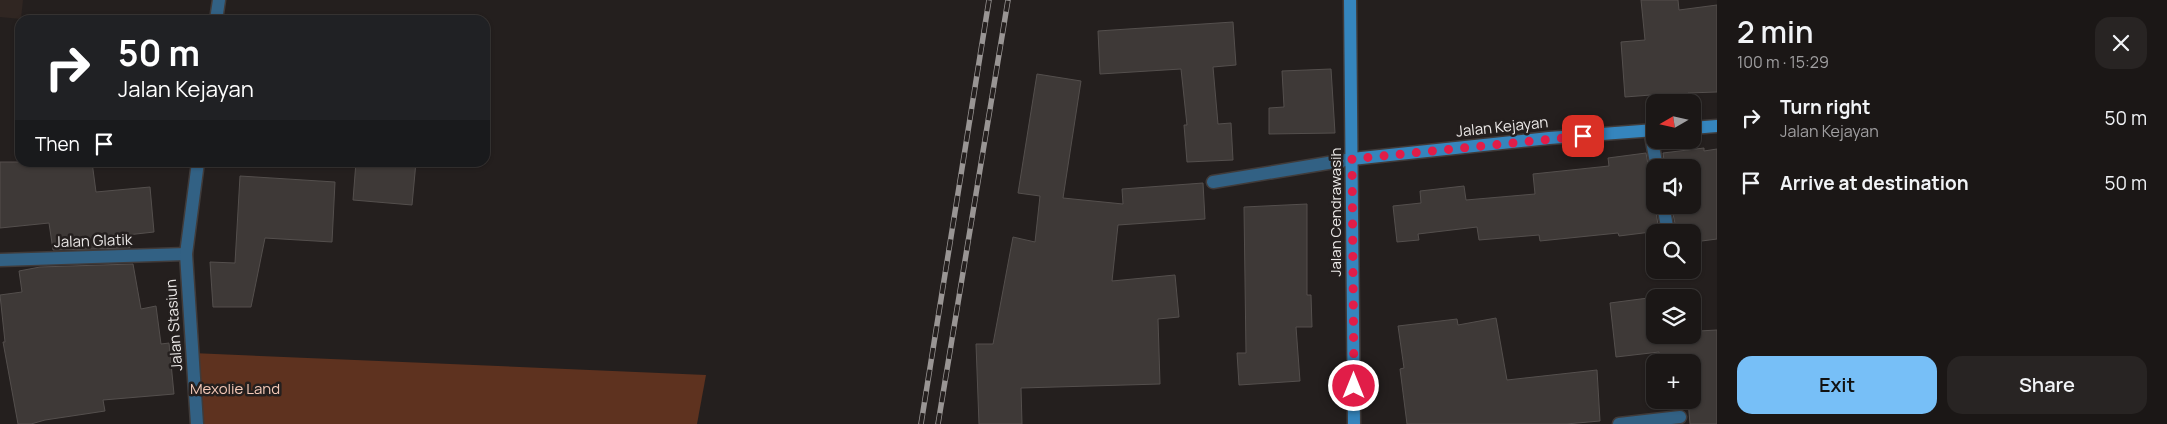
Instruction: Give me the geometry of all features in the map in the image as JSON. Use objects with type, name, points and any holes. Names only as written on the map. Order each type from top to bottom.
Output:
[{"type":"main road","name":"Jalan Cendrawasih","points":[[1350,0],[1354,424]]},
{"type":"main road","points":[[1701,127],[1717,126]]},
{"type":"main road","name":"Jalan Kejayan","points":[[1352,159],[1549,138],[1646,131]]},
{"type":"street","points":[[216,15],[218,0]]},
{"type":"street","points":[[1213,182],[1352,159]]},
{"type":"street","name":"Jalan Stasiun","points":[[197,167],[186,254],[197,424]]},
{"type":"street","name":"Jalan Glatik","points":[[0,260],[186,254]]},
{"type":"street","points":[[1620,424],[1680,416]]},
{"type":"shaded area","points":[[0,0],[23,0],[21,15],[15,15],[15,18],[0,17]]},
{"type":"green space","name":"Mexolie Land","points":[[192,353],[706,375],[697,424],[198,424]]},
{"type":"building","points":[[1641,0],[1678,0],[1679,10],[1717,5],[1717,92],[1646,94],[1625,97],[1621,42],[1645,40]]},
{"type":"building","points":[[1233,22],[1236,65],[1213,67],[1218,124],[1231,123],[1233,160],[1187,162],[1184,125],[1187,125],[1181,69],[1100,74],[1098,31]]},
{"type":"building","points":[[1331,69],[1335,133],[1269,134],[1269,108],[1284,107],[1282,71]]},
{"type":"building","points":[[1037,74],[1081,81],[1063,198],[1123,204],[1122,189],[1203,183],[1205,219],[1118,225],[1112,281],[1175,275],[1179,317],[1158,319],[1160,384],[1021,388],[1022,424],[979,424],[976,344],[993,344],[1013,237],[1035,242],[1040,196],[1018,193]]},
{"type":"building","points":[[1704,148],[1704,151],[1717,149],[1717,239],[1701,241],[1701,224],[1675,224],[1673,214],[1701,214],[1701,159],[1664,159],[1663,153]]},
{"type":"building","points":[[1646,153],[1646,214],[1656,214],[1658,224],[1646,224],[1646,233],[1619,236],[1618,233],[1540,241],[1539,235],[1479,240],[1477,227],[1418,234],[1419,240],[1397,242],[1393,206],[1421,203],[1420,191],[1464,186],[1466,200],[1535,194],[1533,174],[1609,166],[1608,158]]},
{"type":"building","points":[[0,162],[15,162],[15,167],[93,167],[96,192],[150,187],[154,232],[127,235],[130,248],[53,250],[49,223],[0,228]]},
{"type":"building","points":[[356,167],[416,167],[412,205],[353,200]]},
{"type":"building","points":[[240,176],[335,182],[332,242],[265,238],[251,307],[213,307],[210,262],[235,263]]},
{"type":"building","points":[[1307,204],[1307,295],[1311,295],[1312,327],[1296,327],[1300,381],[1239,385],[1237,353],[1246,353],[1244,207]]},
{"type":"building","points":[[133,264],[141,309],[156,306],[161,344],[169,343],[174,394],[103,400],[105,411],[45,420],[31,424],[18,424],[3,342],[5,342],[0,295],[22,292],[19,271],[40,267]]},
{"type":"building","points":[[1646,298],[1646,344],[1701,344],[1701,331],[1717,330],[1717,424],[1690,424],[1689,409],[1701,409],[1701,354],[1659,354],[1659,352],[1616,357],[1610,303]]},
{"type":"building","points":[[1496,318],[1507,380],[1597,370],[1600,421],[1566,424],[1407,424],[1400,369],[1404,368],[1398,326],[1457,319],[1458,325]]},
{"type":"railway","points":[[921,424],[989,0]]},
{"type":"railway","points":[[938,424],[1008,0]]},
{"type":"route","points":[[1354,386],[1352,159],[1583,136]]}]
